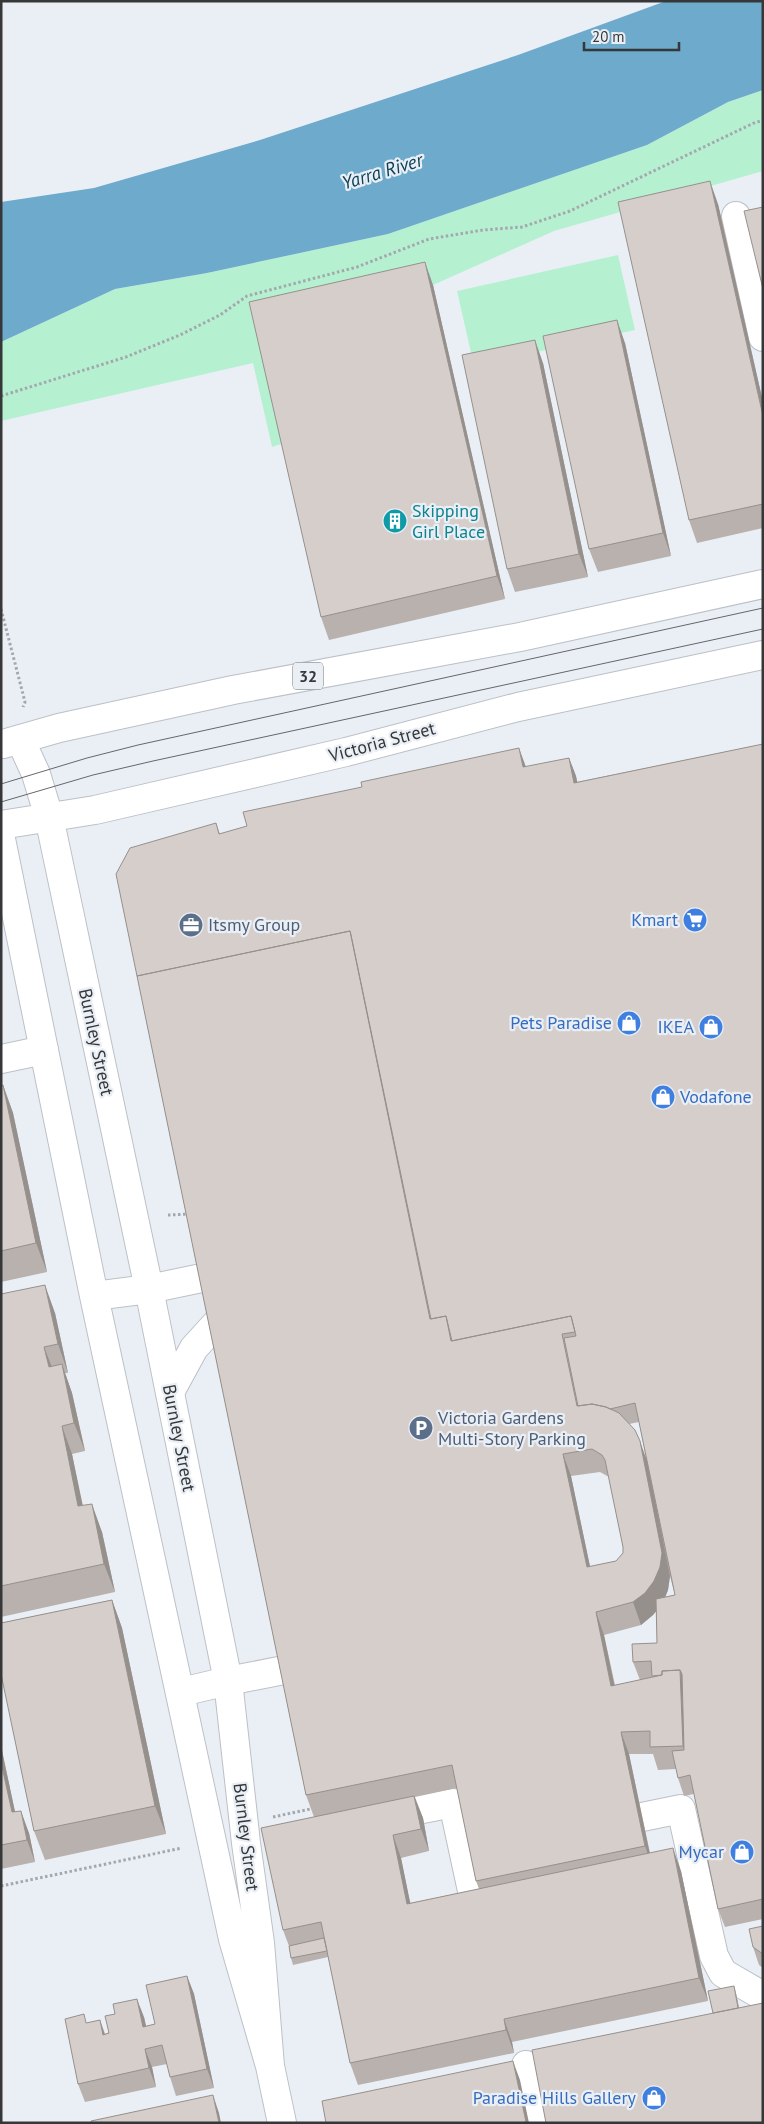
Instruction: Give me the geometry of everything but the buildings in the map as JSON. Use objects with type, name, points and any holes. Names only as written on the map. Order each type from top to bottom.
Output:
[{"type":"main road","points":[[736,216],[763,338]]},
{"type":"main road","name":"32","points":[[7,746],[77,724],[224,692],[520,637],[763,584]]},
{"type":"main road","name":"Victoria Street","points":[[1,825],[95,810],[286,766],[518,707],[763,655]]},
{"type":"main road","name":"Burnley Street","points":[[7,746],[36,774],[49,817],[149,1289],[228,1681],[246,1843],[260,1943],[270,2066]]},
{"type":"main road","name":"Burnley Street","points":[[1,839],[94,1296],[233,1939],[270,2066],[282,2123]]},
{"type":"main road","points":[[1,1059],[44,1050]]},
{"type":"main road","points":[[94,1296],[256,1277],[194,1348],[170,1392]]},
{"type":"main road","points":[[181,1692],[284,1670]]},
{"type":"main road","points":[[359,1821],[453,1803],[474,1900]]},
{"type":"main road","points":[[642,1817],[681,1809],[714,1956],[723,1973],[763,1996]]},
{"type":"main road","points":[[246,1843],[270,1828]]},
{"type":"main road","points":[[526,2065],[539,2123]]},
{"type":"path","points":[[1,396],[126,357],[180,335],[212,319],[247,296],[357,267],[429,239],[483,230],[522,227],[570,211],[756,122],[763,121]]},
{"type":"path","points":[[1,609],[25,702],[17,728],[7,746]]},
{"type":"path","points":[[168,1215],[197,1214]]},
{"type":"path","points":[[270,1828],[322,1806]]},
{"type":"path","points":[[1,1886],[188,1847]]},
{"type":"green space","points":[[763,90],[763,171],[554,231],[433,285],[284,443],[272,447],[253,363],[1,421],[1,342],[115,289],[207,273],[388,234],[647,145],[728,102]]},
{"type":"green space","points":[[618,255],[635,330],[474,366],[457,291]]},
{"type":"water","name":"Yarra River","points":[[666,1],[763,1],[763,90],[728,102],[647,145],[388,234],[207,273],[115,289],[1,342],[1,202],[94,188],[260,140],[518,55]]},
{"type":"tram line","points":[[1,784],[138,745],[763,608]]},
{"type":"tram line","points":[[1,802],[93,775],[153,761],[763,629]]},
{"type":"place","name":"Skipping Girl Place","points":[[395,521]]},
{"type":"place","name":"Kmart","points":[[695,920]]},
{"type":"place","name":"Itsmy Group","points":[[191,925]]},
{"type":"place","name":"Pets Paradise","points":[[629,1023]]},
{"type":"place","name":"IKEA","points":[[711,1027]]},
{"type":"place","name":"Vodafone","points":[[663,1097]]},
{"type":"place","name":"Victoria Gardens Multi-Story Parking","points":[[421,1428]]},
{"type":"place","name":"Mycar","points":[[742,1852]]},
{"type":"place","name":"Paradise Hills Gallery","points":[[654,2098]]}]
